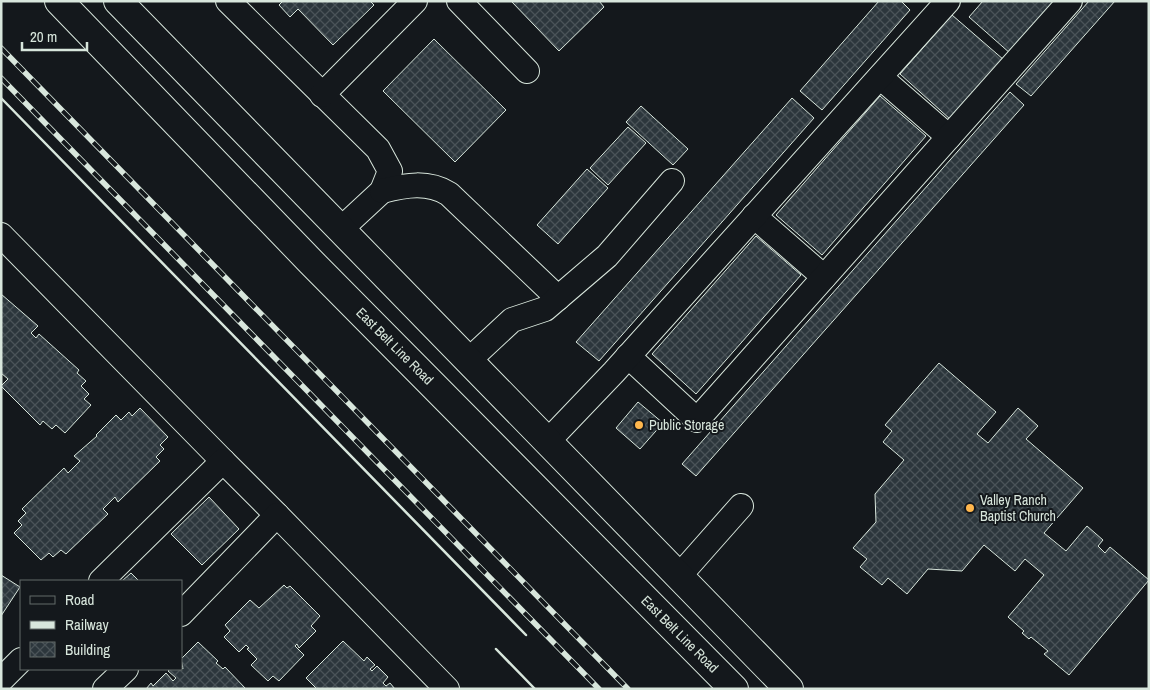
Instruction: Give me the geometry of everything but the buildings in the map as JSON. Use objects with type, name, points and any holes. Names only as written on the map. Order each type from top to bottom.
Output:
[{"type":"main road","name":"East Belt Line Road","points":[[59,1],[311,262],[734,689]]},
{"type":"main road","points":[[118,1],[680,574],[789,689]]},
{"type":"main road","points":[[311,262],[341,229]]},
{"type":"main road","points":[[650,604],[680,574]]},
{"type":"lane","points":[[228,1],[378,149],[390,171],[382,191],[341,229]]},
{"type":"lane","points":[[322,95],[416,1]]},
{"type":"lane","points":[[460,1],[527,71]]},
{"type":"lane","points":[[628,356],[698,420],[1070,1]]},
{"type":"lane","points":[[549,440],[628,356],[880,77],[939,4]]},
{"type":"lane","points":[[880,77],[949,137]]},
{"type":"lane","points":[[470,360],[512,320],[545,309],[607,256],[672,181]]},
{"type":"lane","points":[[382,191],[423,185],[438,187],[449,194],[558,298]]},
{"type":"lane","points":[[754,216],[824,278]]},
{"type":"lane","points":[[1,235],[447,689]]},
{"type":"lane","points":[[102,580],[223,460]]},
{"type":"lane","points":[[680,574],[741,506]]},
{"type":"lane","points":[[182,613],[277,515]]},
{"type":"lane","points":[[1,680],[20,661]]},
{"type":"lane","points":[[105,689],[125,670]]},
{"type":"railway","points":[[1,48],[628,689]]},
{"type":"railway","points":[[1,78],[599,689]]},
{"type":"wall","points":[[1,98],[526,635]]},
{"type":"wall","points":[[496,649],[535,689]]},
{"type":"place","name":"Public Storage","points":[[639,425]]},
{"type":"place","name":"Valley Ranch Baptist Church","points":[[970,508]]}]
